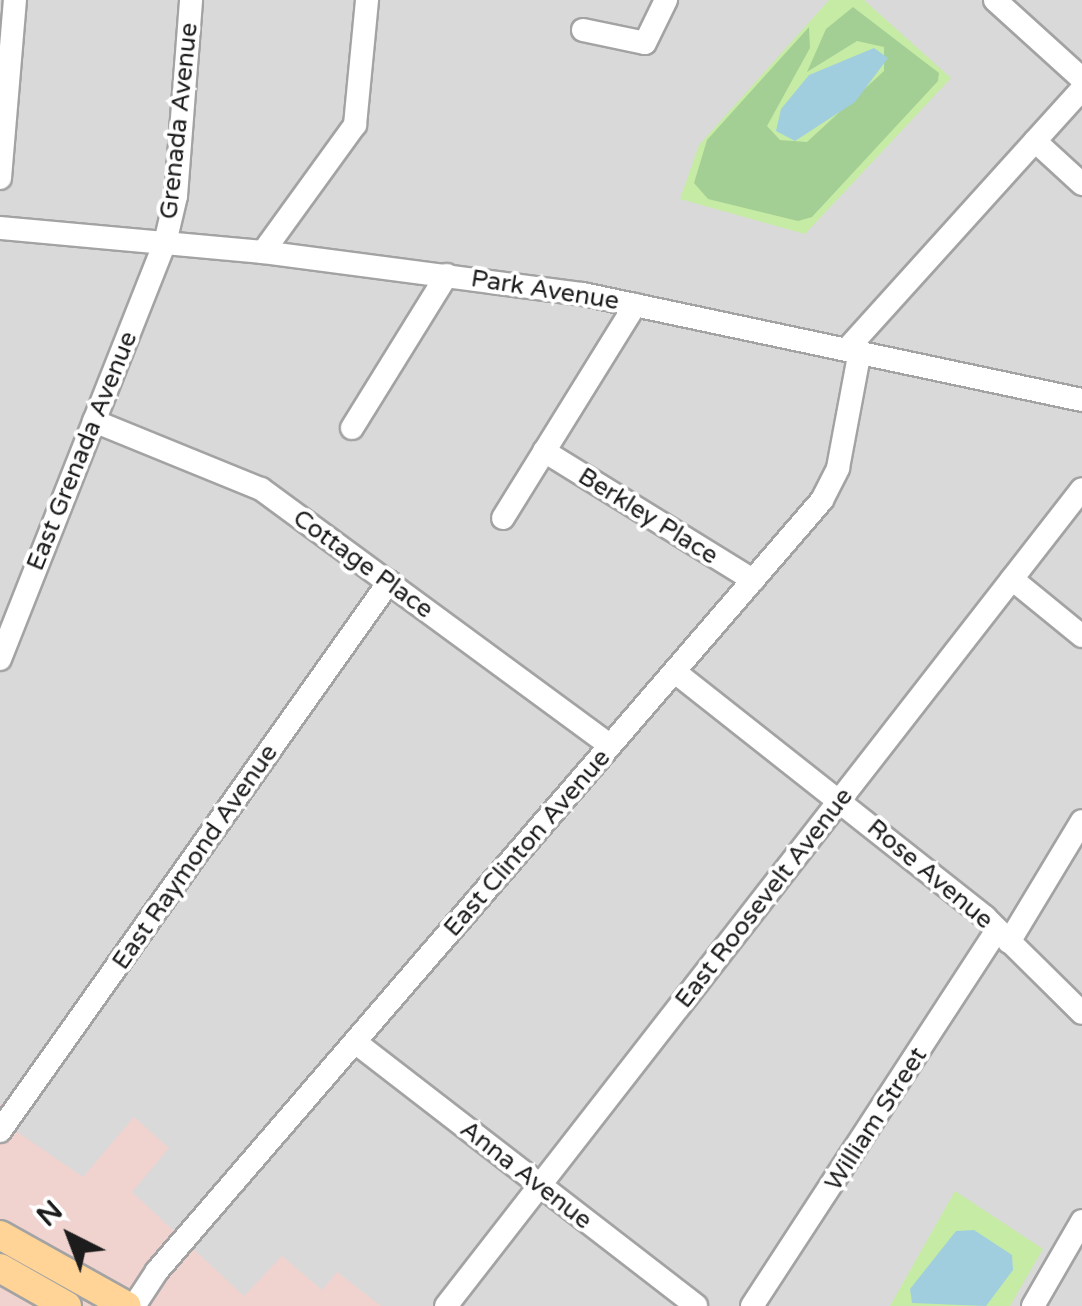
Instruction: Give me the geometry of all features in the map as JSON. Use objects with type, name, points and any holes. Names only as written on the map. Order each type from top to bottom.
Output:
[{"type":"main road","points":[[0,1236],[126,1306]]},
{"type":"main road","points":[[0,1268],[68,1306]]},
{"type":"street","points":[[0,178],[15,0]]},
{"type":"street","name":"Grenada Avenue","points":[[164,243],[176,196],[192,0]]},
{"type":"street","points":[[263,252],[355,124],[367,0]]},
{"type":"street","points":[[584,30],[645,42],[666,0]]},
{"type":"street","points":[[995,0],[1082,79]]},
{"type":"street","points":[[854,350],[1082,89]]},
{"type":"street","points":[[1036,141],[1082,184]]},
{"type":"street","name":"Park Avenue","points":[[0,228],[263,252],[446,275],[635,305],[1082,400]]},
{"type":"street","name":"East Grenada Avenue","points":[[0,659],[164,243]]},
{"type":"street","points":[[352,428],[446,275]]},
{"type":"street","points":[[503,518],[635,305]]},
{"type":"street","name":"East Clinton Avenue","points":[[134,1306],[832,486],[854,350]]},
{"type":"street","name":"Cottage Place","points":[[94,421],[261,490],[610,746]]},
{"type":"street","name":"Berkley Place","points":[[544,451],[753,580]]},
{"type":"street","name":"East Roosevelt Avenue","points":[[446,1306],[1082,489]]},
{"type":"street","points":[[1012,579],[1082,636]]},
{"type":"street","name":"East Raymond Avenue","points":[[0,1132],[389,582]]},
{"type":"street","name":"Rose Avenue","points":[[675,672],[840,800],[1003,936],[1082,1013]]},
{"type":"street","name":"William Street","points":[[752,1306],[1080,824]]},
{"type":"street","name":"Anna Avenue","points":[[355,1042],[696,1306]]},
{"type":"street","points":[[1033,1306],[1082,1221]]},
{"type":"shaded area","points":[[0,0],[1082,0],[1082,1306],[0,1306]]},
{"type":"shaded area","points":[[0,1104],[9,1111],[3,1122],[83,1177],[134,1117],[169,1148],[132,1192],[244,1296],[282,1256],[322,1290],[337,1272],[381,1306],[0,1306]]},
{"type":"green space","points":[[829,0],[864,0],[951,78],[805,234],[680,199],[699,145]]},
{"type":"green space","points":[[853,7],[939,73],[938,81],[812,217],[798,221],[708,199],[694,183],[707,140],[809,27],[810,48],[767,126],[780,140],[807,142],[884,71],[884,47],[857,41],[807,72],[826,29]]},
{"type":"green space","points":[[955,1191],[1043,1249],[1010,1306],[890,1306]]},
{"type":"water","points":[[874,48],[888,58],[855,102],[795,141],[776,131],[781,109],[809,75]]},
{"type":"water","points":[[974,1230],[1012,1255],[1013,1270],[986,1306],[912,1303],[910,1289],[956,1231]]}]
